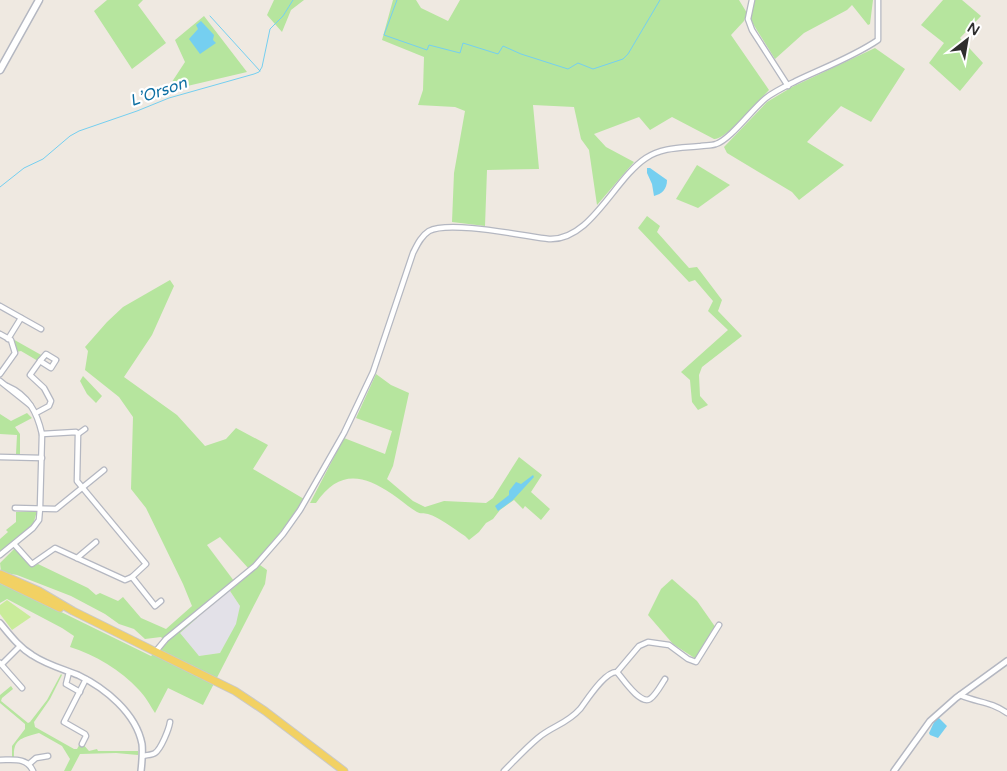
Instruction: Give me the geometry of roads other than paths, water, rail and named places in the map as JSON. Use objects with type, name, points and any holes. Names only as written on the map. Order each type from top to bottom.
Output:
[{"type":"main road","points":[[0,70],[39,0]]},
{"type":"main road","points":[[0,574],[39,591],[95,622],[248,700],[344,771]]},
{"type":"main road","points":[[0,579],[90,622],[95,622]]},
{"type":"street","points":[[752,0],[748,19],[752,30],[788,86]]},
{"type":"street","points":[[156,652],[166,639],[255,566],[283,534],[300,510],[344,433],[373,372],[413,253],[423,237],[439,227],[456,226],[549,239],[560,239],[571,235],[579,230],[624,179],[647,157],[665,149],[717,144],[728,136],[768,96],[861,51],[878,40],[878,0]]},
{"type":"street","points":[[0,306],[41,329]]},
{"type":"street","points":[[8,339],[21,318]]},
{"type":"street","points":[[0,334],[11,340],[15,353],[0,374]]},
{"type":"street","points":[[36,413],[51,404],[49,395],[30,375],[40,361]]},
{"type":"street","points":[[0,381],[31,405],[36,413],[42,434],[39,520],[34,528],[2,555],[0,547]]},
{"type":"street","points":[[78,434],[85,429]]},
{"type":"street","points":[[42,434],[76,432],[78,434]]},
{"type":"street","points":[[14,544],[32,564],[55,548],[125,580],[132,577],[146,564],[78,481],[78,434]]},
{"type":"street","points":[[0,457],[42,458]]},
{"type":"street","points":[[15,508],[56,509],[104,470]]},
{"type":"street","points":[[78,558],[96,542]]},
{"type":"street","points":[[132,577],[155,606],[161,601]]},
{"type":"street","points":[[0,622],[20,646],[39,659],[86,679],[105,691],[127,713],[142,743],[141,771]]},
{"type":"street","points":[[504,771],[538,738],[547,731],[564,724],[578,712],[611,673],[618,672],[639,646],[648,642],[669,645],[688,659],[696,662],[719,625]]},
{"type":"street","points":[[20,646],[1,663],[22,688]]},
{"type":"street","points":[[896,771],[930,721],[960,695],[1007,661]]},
{"type":"street","points":[[69,672],[66,684],[80,692]]},
{"type":"street","points":[[618,672],[642,700],[652,698],[665,679]]},
{"type":"street","points":[[82,744],[86,736],[85,734],[64,722],[86,679]]},
{"type":"street","points":[[960,695],[996,705],[1007,713]]},
{"type":"street","points":[[143,756],[153,754],[158,750],[170,722]]},
{"type":"street","points":[[29,764],[36,758],[48,756]]},
{"type":"street","points":[[0,760],[25,761],[33,771]]},
{"type":"water","points":[[201,21],[214,35],[213,40],[216,43],[200,54],[189,39],[198,29],[196,25]]},
{"type":"water","points":[[647,168],[650,168],[667,180],[664,191],[654,196],[652,184],[647,173]]},
{"type":"water","points":[[533,475],[534,477],[513,500],[498,511],[495,506],[509,495],[509,491],[516,482],[521,484]]},
{"type":"water","points":[[938,717],[947,726],[938,738],[929,733]]},
{"type":"waterway","name":"L’Orson","points":[[0,187],[24,168],[43,159],[70,136],[79,131],[169,98],[259,72],[262,67],[270,29],[283,16],[293,0]]},
{"type":"waterway","name":"L’Orson","points":[[397,0],[384,35],[427,50],[429,45],[460,53],[463,43],[498,54],[503,46],[521,54],[568,69],[578,63],[593,69],[623,59],[628,54],[660,0]]},
{"type":"waterway","points":[[210,16],[260,71]]}]
